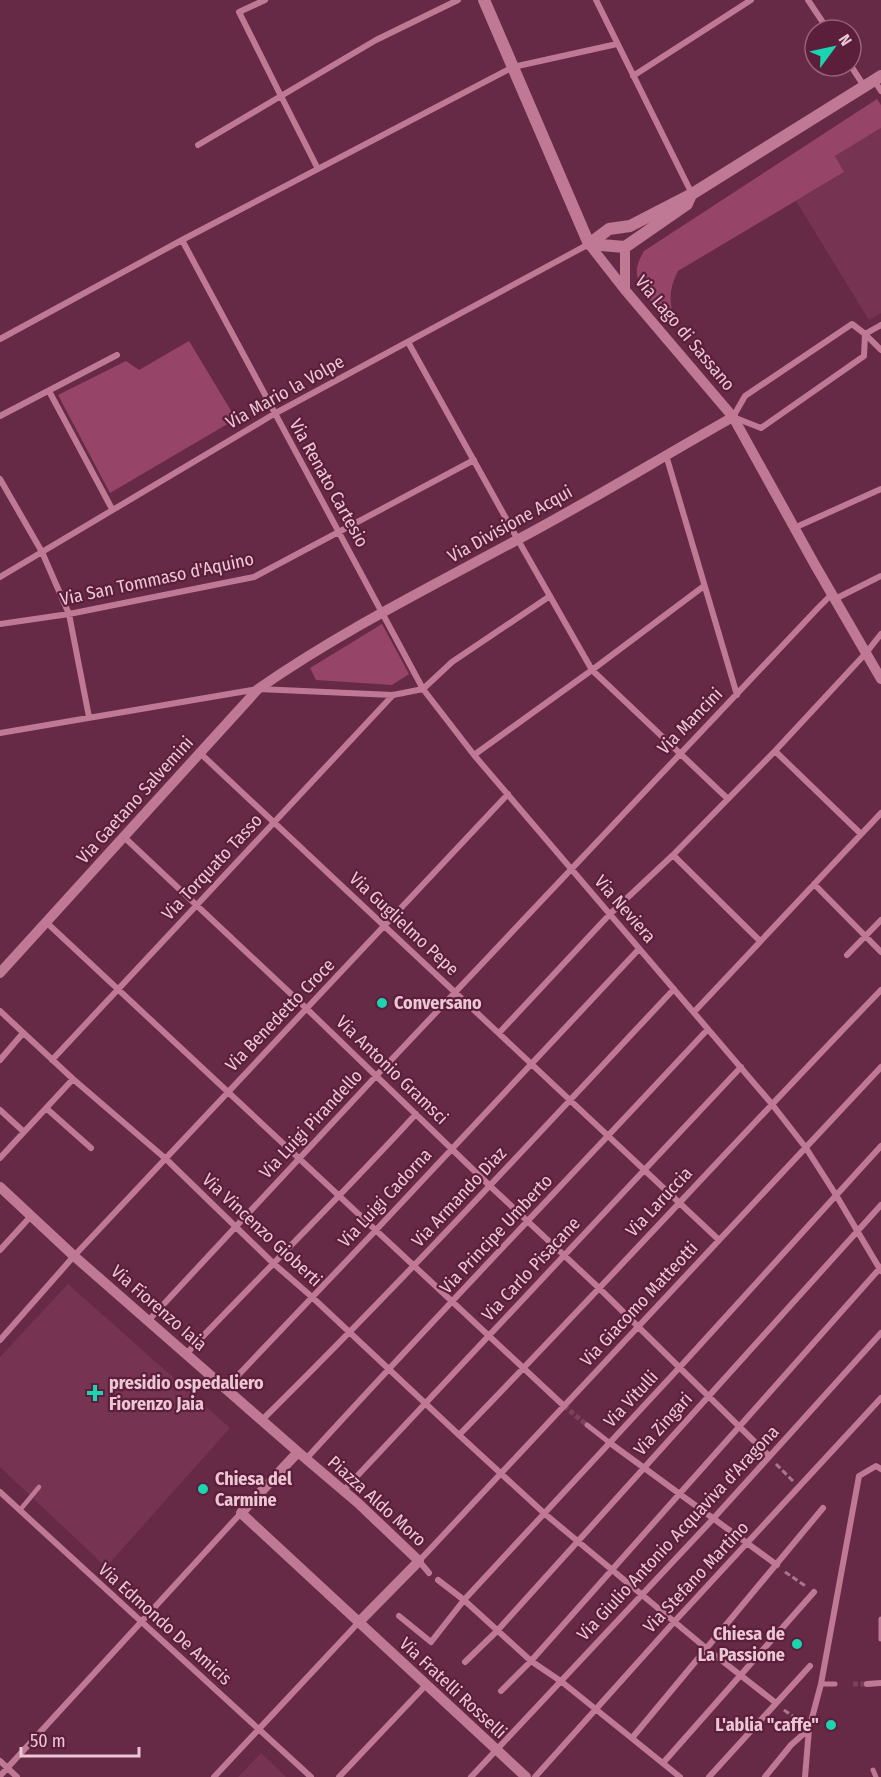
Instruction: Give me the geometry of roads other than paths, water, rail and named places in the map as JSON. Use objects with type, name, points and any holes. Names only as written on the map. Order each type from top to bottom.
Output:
[{"type":"main road","name":"Via Lago di Sassano","points":[[484,0],[589,244]]},
{"type":"main road","points":[[589,244],[609,229],[630,226],[692,194],[875,83]]},
{"type":"main road","points":[[589,244],[625,247],[687,204],[692,194]]},
{"type":"street","points":[[265,0],[239,12],[318,169]]},
{"type":"street","points":[[198,145],[376,40],[458,0]]},
{"type":"street","points":[[596,0],[692,194]]},
{"type":"street","points":[[633,76],[751,0]]},
{"type":"street","points":[[808,0],[820,18]]},
{"type":"street","points":[[0,339],[182,240],[513,68],[617,44]]},
{"type":"street","name":"Via Renato Cartesio","points":[[182,240],[423,689]]},
{"type":"street","name":"Via Lago di Sassano","points":[[589,244],[733,417],[881,679]]},
{"type":"street","name":"Via Mario la Volpe","points":[[0,577],[274,414],[589,244]]},
{"type":"street","points":[[625,247],[625,290]]},
{"type":"street","points":[[865,334],[864,356],[761,428],[733,417],[745,396],[852,324],[865,334],[881,350]]},
{"type":"street","points":[[865,334],[881,325]]},
{"type":"street","points":[[408,342],[592,670],[728,799]]},
{"type":"street","points":[[0,416],[117,355]]},
{"type":"street","points":[[49,392],[112,509]]},
{"type":"street","name":"Via Divisione Acqui","points":[[303,658],[382,612],[518,540],[733,417]]},
{"type":"street","points":[[666,455],[736,695]]},
{"type":"street","name":"Via San Tommaso d'Aquino","points":[[0,624],[69,614],[254,577],[474,459]]},
{"type":"street","points":[[0,479],[42,552],[69,614],[89,717]]},
{"type":"street","points":[[794,528],[881,489]]},
{"type":"street","name":"Via Mancini","points":[[571,869],[818,608],[833,597],[881,576]]},
{"type":"street","points":[[474,754],[704,586]]},
{"type":"street","points":[[0,733],[258,689],[393,695],[423,689],[452,662],[550,596]]},
{"type":"street","points":[[499,1033],[610,914],[673,855],[775,751],[881,634]]},
{"type":"street","name":"Via Gaetano Salvemini","points":[[0,973],[258,689],[303,658]]},
{"type":"street","name":"Via Neviera","points":[[423,689],[474,754],[771,1103],[806,1148],[880,1269]]},
{"type":"street","name":"Via Torquato Tasso","points":[[52,1060],[393,695]]},
{"type":"street","points":[[775,751],[861,834]]},
{"type":"street","name":"Via Guglielmo Pepe","points":[[200,753],[719,1240]]},
{"type":"street","name":"Via Benedetto Croce","points":[[0,1340],[74,1256],[508,794]]},
{"type":"street","points":[[694,1012],[881,813]]},
{"type":"street","name":"Via Antonio Gramsci","points":[[124,837],[599,1288],[769,1456]]},
{"type":"street","points":[[673,855],[760,941]]},
{"type":"street","name":"Via Luigi Pirandello","points":[[148,1321],[571,869]]},
{"type":"street","points":[[814,885],[881,952]]},
{"type":"street","points":[[847,955],[881,920]]},
{"type":"street","points":[[46,922],[564,1406]]},
{"type":"street","name":"Via Luigi Cadorna","points":[[225,1389],[639,949]]},
{"type":"street","name":"Via Armando Diaz","points":[[262,1420],[350,1333],[674,989]]},
{"type":"street","name":"Via Laruccia","points":[[459,1435],[524,1369],[771,1103],[881,990]]},
{"type":"street","name":"Via Vincenzo Gioberti","points":[[0,1011],[73,1080],[166,1159],[273,1263],[545,1514],[674,1622],[776,1703]]},
{"type":"street","name":"Via Principe Umberto","points":[[302,1456],[453,1303],[708,1029]]},
{"type":"street","points":[[0,1060],[23,1033]]},
{"type":"street","name":"Via Carlo Pisacane","points":[[344,1490],[741,1067]]},
{"type":"street","name":"Via Giacomo Matteotti","points":[[419,1561],[881,1067]]},
{"type":"street","points":[[0,1158],[73,1080]]},
{"type":"street","points":[[46,1108],[91,1148]]},
{"type":"street","points":[[0,1110],[24,1132]]},
{"type":"street","points":[[186,1354],[340,1197],[416,1114]]},
{"type":"street","name":"Via Vitulli","points":[[399,1616],[431,1642],[464,1600],[881,1146]]},
{"type":"street","name":"Via Fiorenzo Iaia","points":[[0,1187],[74,1256],[302,1456]]},
{"type":"street","name":"Via Zingari","points":[[465,1662],[496,1631],[881,1205]]},
{"type":"street","points":[[0,1250],[31,1216]]},
{"type":"street","points":[[501,1691],[880,1269]]},
{"type":"street","name":"Via Giulio Antonio Acquaviva d'Aragona","points":[[471,1777],[712,1520],[881,1333]]},
{"type":"street","name":"Via Stefano Martino","points":[[535,1777],[674,1622],[881,1398]]},
{"type":"street","points":[[587,1425],[712,1520],[777,1565]]},
{"type":"street","points":[[0,1776],[241,1513],[302,1456]]},
{"type":"street","name":"Piazza Aldo Moro","points":[[302,1456],[344,1490],[419,1561],[359,1622]]},
{"type":"street","points":[[805,1777],[809,1729],[821,1683],[859,1476],[876,1466],[881,1469]]},
{"type":"street","name":"Via Edmondo De Amicis","points":[[0,1492],[311,1777]]},
{"type":"street","points":[[632,1738],[823,1508]]},
{"type":"street","points":[[214,1777],[359,1622],[241,1513]]},
{"type":"street","points":[[419,1561],[429,1574]]},
{"type":"street","points":[[438,1580],[531,1660],[562,1682],[680,1777]]},
{"type":"street","points":[[663,1763],[814,1592]]},
{"type":"street","points":[[881,1619],[881,1639]]},
{"type":"street","name":"Via Fratelli Rosselli","points":[[359,1622],[526,1777]]},
{"type":"street","points":[[709,1777],[810,1666]]},
{"type":"street","points":[[821,1683],[836,1684]]},
{"type":"street","points":[[867,1684],[881,1683]]},
{"type":"street","points":[[339,1777],[426,1684]]},
{"type":"street","points":[[765,1777],[791,1745],[809,1729]]},
{"type":"street","points":[[0,1761],[17,1777]]},
{"type":"street","points":[[873,1770],[876,1777]]},
{"type":"lane","points":[[20,1510],[39,1487]]},
{"type":"tunnel","points":[[564,1406],[587,1425]]},
{"type":"tunnel","points":[[853,1684],[867,1684]]},
{"type":"place","name":"Conversano","points":[[382,1003]]},
{"type":"place","name":"presidio ospedaliero Fiorenzo Jaia","points":[[95,1393]]},
{"type":"place","name":"Chiesa del Carmine","points":[[203,1489]]},
{"type":"place","name":"Chiesa de La Passione","points":[[797,1644]]},
{"type":"place","name":"L'ablia \"caffe\"","points":[[831,1725]]}]
